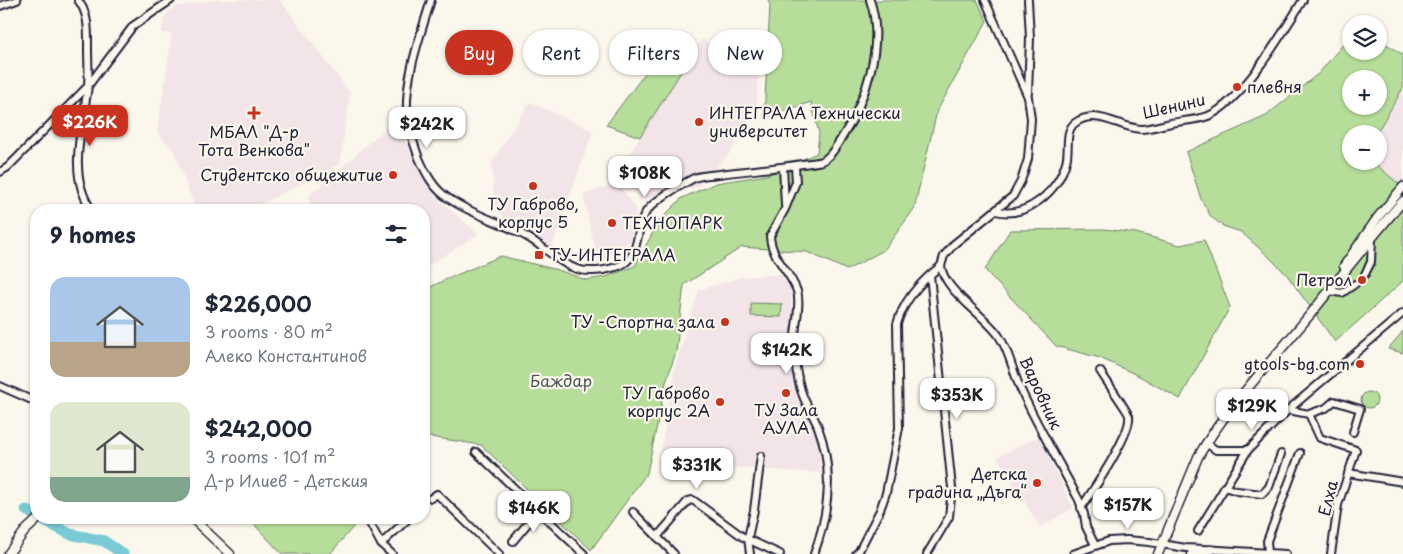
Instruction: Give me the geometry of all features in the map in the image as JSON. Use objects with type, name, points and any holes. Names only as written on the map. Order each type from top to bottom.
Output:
[{"type":"main road","points":[[1300,326],[1378,218],[1403,188]]},
{"type":"main road","points":[[1158,554],[1198,457],[1206,443],[1230,410],[1403,201]]},
{"type":"main road","points":[[8,554],[32,524]]},
{"type":"main road","points":[[198,524],[230,554]]},
{"type":"main road","points":[[1192,554],[1211,550]]},
{"type":"street","points":[[0,6],[17,0]]},
{"type":"street","points":[[78,0],[84,8],[87,19],[88,86],[78,168],[81,187],[89,204]]},
{"type":"street","points":[[0,172],[8,167],[88,86],[134,26],[170,0]]},
{"type":"street","points":[[431,0],[411,72],[407,114],[412,139],[428,176],[446,197],[486,219],[509,227],[539,244],[561,262],[582,271],[601,270],[624,264],[634,252],[647,211],[659,200],[697,177],[795,166],[822,161],[826,158],[842,137],[858,110],[868,77],[875,42],[875,17],[870,0]]},
{"type":"street","points":[[985,0],[1028,97]]},
{"type":"street","points":[[856,554],[873,525],[886,493],[900,428],[897,324],[900,315],[909,298],[930,274],[941,266],[944,256],[954,244],[1012,196],[1025,171],[1031,132],[1028,97],[1030,38],[1028,0]]},
{"type":"street","name":"Шенини","points":[[996,211],[1008,213],[1018,211],[1037,203],[1046,196],[1059,177],[1066,162],[1070,130],[1074,123],[1082,119],[1100,117],[1141,129],[1208,116],[1226,104],[1258,68],[1303,0]]},
{"type":"street","points":[[795,166],[796,182],[785,209],[771,231],[770,242],[774,253],[798,293],[794,354],[803,396],[822,437],[828,487],[825,520],[814,554]]},
{"type":"street","points":[[782,167],[785,209]]},
{"type":"street","points":[[1365,274],[1371,262],[1372,238]]},
{"type":"street","name":"Варовник","points":[[941,266],[944,276],[958,293],[999,335],[1022,392],[1081,508],[1085,524],[1095,545]]},
{"type":"street","points":[[927,554],[949,517],[952,488],[930,274]]},
{"type":"street","points":[[1329,291],[1342,292],[1355,284]]},
{"type":"street","points":[[1198,531],[1248,450],[1288,410],[1403,313]]},
{"type":"street","points":[[1081,508],[1109,466],[1130,418],[1128,411],[1116,397],[1100,372]]},
{"type":"street","points":[[0,386],[30,399]]},
{"type":"street","points":[[1288,410],[1309,414],[1326,408],[1334,401],[1360,409],[1353,432]]},
{"type":"street","name":"Елха","points":[[1309,414],[1320,438],[1356,450],[1338,505],[1331,554]]},
{"type":"street","points":[[1206,443],[1216,450],[1248,450]]},
{"type":"street","points":[[476,452],[584,554]]},
{"type":"street","points":[[1268,553],[1267,541],[1300,453]]},
{"type":"street","points":[[1224,487],[1238,492],[1262,494],[1269,486],[1281,454]]},
{"type":"street","points":[[750,554],[748,538],[754,510],[761,456]]},
{"type":"street","points":[[1348,473],[1403,482]]},
{"type":"street","points":[[431,498],[437,494],[499,554]]},
{"type":"street","points":[[657,537],[688,501],[693,500],[743,537],[780,554]]},
{"type":"street","points":[[513,541],[538,511]]},
{"type":"street","points":[[633,512],[674,554]]},
{"type":"street","points":[[370,524],[381,544],[392,554]]},
{"type":"street","points":[[381,544],[403,524]]},
{"type":"street","points":[[1073,554],[1109,541],[1127,540],[1211,550],[1286,554]]},
{"type":"shaded area","name":"МБАЛ \"Д-р Тота Венкова\"","points":[[214,0],[280,0],[350,93],[340,164],[261,204],[194,204],[174,151],[157,133],[172,34],[162,33],[164,17],[174,7]]},
{"type":"shaded area","name":"ИНТЕГРАЛА Технически университет","points":[[702,39],[708,43],[708,75],[758,75],[757,106],[729,154],[697,187],[639,200],[621,167],[679,75],[698,75],[698,45]]},
{"type":"shaded area","points":[[1403,88],[1403,180],[1400,184],[1383,170],[1387,170],[1387,125],[1381,125]]},
{"type":"shaded area","name":"ТУ Габрово, корпус 5","points":[[530,102],[593,131],[552,247],[494,210],[492,162]]},
{"type":"shaded area","points":[[394,121],[435,196],[478,234],[430,265],[430,204],[310,204],[308,197]]},
{"type":"shaded area","name":"ТЕХНОПАРК","points":[[618,183],[636,208],[634,237],[599,265],[583,195]]},
{"type":"shaded area","points":[[780,274],[790,285],[797,398],[818,439],[821,473],[659,463],[675,367],[699,290],[742,277]]},
{"type":"shaded area","name":"Детска градина „Дъга“","points":[[1039,436],[1073,508],[1040,527],[997,457]]},
{"type":"green space","name":"Баждар","points":[[768,0],[977,0],[987,21],[937,111],[914,209],[884,250],[847,270],[807,252],[742,247],[684,285],[676,352],[666,382],[647,473],[591,550],[481,445],[430,437],[430,287],[501,256],[558,270],[586,280],[606,277],[635,266],[659,221],[682,198],[716,183],[767,175],[817,153],[819,133],[811,102],[764,118],[766,75],[782,75],[782,30],[769,30],[770,5]]},
{"type":"green space","points":[[1387,44],[1403,55],[1403,88],[1381,125],[1342,125],[1342,170],[1383,170],[1399,184],[1403,180],[1403,281],[1335,342],[1287,275],[1241,232],[1223,226],[1211,217],[1201,199],[1186,152],[1266,116],[1319,73],[1342,46],[1342,60],[1387,60]]},
{"type":"green space","points":[[644,75],[679,75],[640,137],[606,125]]},
{"type":"green space","points":[[1104,229],[1136,233],[1180,245],[1204,240],[1230,307],[1180,399],[1139,376],[1100,358],[1056,346],[985,270],[1010,230]]},
{"type":"green space","points":[[751,303],[782,304],[781,317],[751,316]]},
{"type":"green space","points":[[1403,331],[1403,353],[1388,349]]},
{"type":"green space","points":[[1369,392],[1375,394],[1377,400],[1375,406],[1369,408],[1363,406],[1361,400],[1363,394]]},
{"type":"green space","points":[[254,524],[356,524],[330,554],[282,554]]},
{"type":"waterway","points":[[26,510],[30,512]]},
{"type":"waterway","points":[[51,524],[70,534],[104,541],[123,554]]},
{"type":"tunnel","points":[[1355,284],[1365,274]]},
{"type":"place","name":"плевня","points":[[1237,87]]},
{"type":"place","name":"МБАЛ \"Д-р Тота Венкова\"","points":[[254,113]]},
{"type":"place","name":"ИНТЕГРАЛА Технически университет","points":[[699,122]]},
{"type":"place","name":"Студентско общежитие","points":[[393,175]]},
{"type":"place","name":"ТУ Габрово, корпус 5","points":[[533,186]]},
{"type":"place","name":"ТЕХНОПАРК","points":[[612,223]]},
{"type":"place","name":"ТУ-ИНТЕГРАЛА","points":[[539,255]]},
{"type":"place","name":"Петрол","points":[[1362,280]]},
{"type":"place","name":"ТУ -Спортна зала","points":[[725,322]]},
{"type":"place","name":"gtools-bg.com","points":[[1360,364]]},
{"type":"place","name":"ТУ Зала АУЛА","points":[[786,393]]},
{"type":"place","name":"ТУ Габрово корпус 2А","points":[[720,402]]},
{"type":"place","name":"Детска градина „Дъга“","points":[[1037,483]]}]
